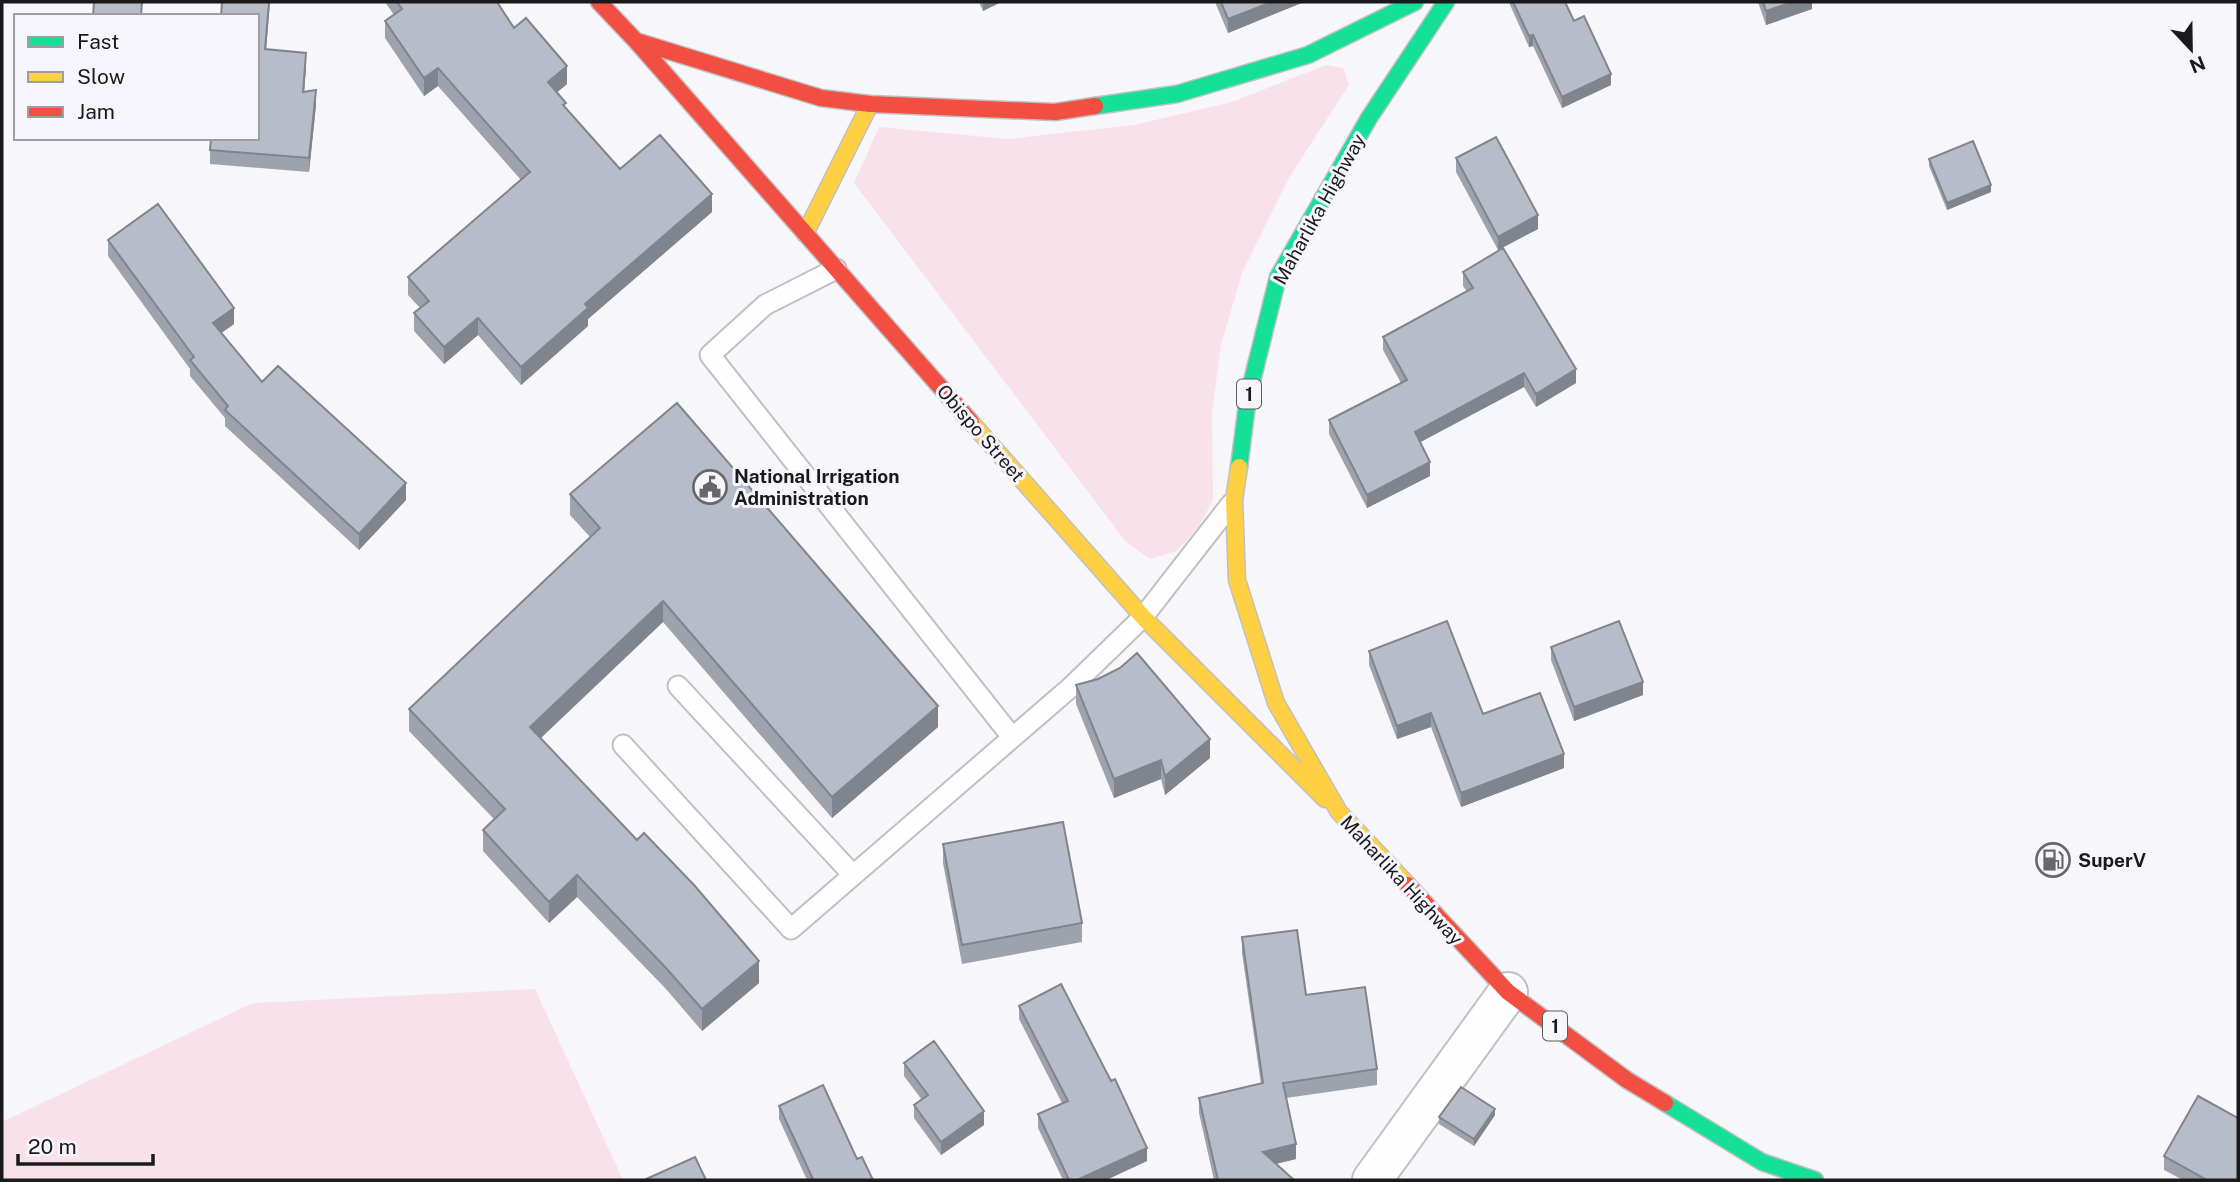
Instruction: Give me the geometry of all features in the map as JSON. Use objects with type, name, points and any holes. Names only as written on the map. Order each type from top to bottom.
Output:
[{"type":"main road","name":"Obispo Street","points":[[599,2],[1143,617],[1339,813]]},
{"type":"main road","name":"Obispo Street","points":[[636,41],[821,98],[870,104],[1055,112],[1177,94],[1308,55],[1415,2]]},
{"type":"main road","name":"Maharlika Highway","points":[[1446,2],[1369,118],[1278,276],[1248,397],[1234,500],[1237,580],[1276,703],[1339,813],[1508,992],[1627,1080],[1762,1162],[1815,1180]]},
{"type":"main road","points":[[805,234],[870,104]]},
{"type":"street","points":[[1372,1180],[1508,992]]},
{"type":"lane","points":[[836,269],[765,304],[710,355],[1013,737]]},
{"type":"lane","points":[[623,745],[791,929],[1071,687],[1143,617],[1234,500]]},
{"type":"lane","points":[[678,686],[853,875]]},
{"type":"shaded area","points":[[1326,65],[1343,68],[1349,85],[1290,176],[1242,273],[1221,345],[1212,413],[1213,500],[1199,526],[1177,551],[1150,559],[1126,542],[854,183],[879,127],[1008,139],[1134,125],[1232,102]]},
{"type":"shaded area","points":[[535,989],[623,1180],[2,1180],[2,1122],[253,1003]]},
{"type":"building","points":[[94,2],[142,2],[141,14],[93,14]]},
{"type":"building","points":[[222,2],[269,2],[265,49],[306,53],[303,92],[316,90],[309,158],[210,150],[211,140],[259,140],[259,14],[221,14]]},
{"type":"building","points":[[397,2],[497,2],[514,28],[526,18],[567,66],[548,82],[566,103],[563,105],[620,169],[660,135],[712,194],[585,304],[588,308],[521,367],[478,318],[444,347],[414,313],[429,301],[408,277],[530,172],[438,68],[424,78],[385,21],[402,9]]},
{"type":"building","points":[[1221,2],[1272,2],[1228,19]]},
{"type":"building","points":[[1513,2],[1565,2],[1574,21],[1584,16],[1611,74],[1562,97],[1533,35],[1529,36]]},
{"type":"building","points":[[1763,2],[1793,2],[1766,11]]},
{"type":"building","points":[[1496,137],[1538,215],[1498,237],[1456,158]]},
{"type":"building","points":[[1973,141],[1991,185],[1947,203],[1929,159]]},
{"type":"building","points":[[158,204],[234,308],[213,323],[262,382],[278,366],[406,483],[359,534],[225,410],[228,406],[190,360],[194,357],[108,240]]},
{"type":"building","points":[[1503,248],[1576,369],[1536,394],[1524,373],[1415,432],[1430,462],[1367,495],[1329,420],[1407,380],[1383,337],[1473,288],[1463,272]]},
{"type":"building","points":[[677,403],[938,706],[832,797],[663,601],[530,727],[637,840],[644,833],[694,885],[759,961],[702,1009],[577,875],[549,902],[483,830],[505,809],[409,709],[600,528],[570,494]]},
{"type":"building","points":[[1447,621],[1483,714],[1540,693],[1564,754],[1461,793],[1431,713],[1397,726],[1369,651]]},
{"type":"building","points":[[1619,621],[1643,682],[1574,707],[1551,647]]},
{"type":"building","points":[[1137,653],[1210,739],[1165,776],[1161,760],[1114,779],[1076,685],[1098,679],[1120,668]]},
{"type":"building","points":[[1063,822],[1082,923],[962,945],[943,844]]},
{"type":"building","points":[[1297,930],[1306,995],[1365,987],[1377,1069],[1283,1083],[1296,1144],[1263,1152],[1294,1180],[1218,1180],[1199,1098],[1263,1083],[1242,937]]},
{"type":"building","points":[[1061,984],[1111,1081],[1115,1079],[1147,1148],[1077,1180],[1069,1180],[1038,1114],[1068,1101],[1019,1006]]},
{"type":"building","points":[[934,1041],[984,1111],[941,1142],[914,1105],[928,1095],[904,1063]]},
{"type":"building","points":[[823,1085],[857,1159],[862,1157],[873,1180],[811,1180],[813,1179],[779,1106]]},
{"type":"building","points":[[1461,1087],[1495,1109],[1474,1139],[1439,1117]]},
{"type":"building","points":[[2198,1096],[2238,1118],[2238,1180],[2207,1180],[2164,1156]]},
{"type":"building","points":[[695,1157],[706,1180],[644,1180]]},
{"type":"traffic: fast","points":[[1095,106],[1177,94],[1308,55],[1415,2]]},
{"type":"traffic: fast","points":[[1239,467],[1248,397],[1278,277],[1369,118],[1446,2]]},
{"type":"traffic: fast","points":[[1665,1103],[1762,1162],[1815,1180]]},
{"type":"traffic: slow","points":[[805,234],[870,104]]},
{"type":"traffic: slow","points":[[971,422],[1143,617],[1325,799]]},
{"type":"traffic: slow","points":[[1239,467],[1234,500],[1237,580],[1276,703],[1339,812],[1408,885]]},
{"type":"traffic: jam","points":[[599,2],[971,422]]},
{"type":"traffic: jam","points":[[636,41],[821,98],[870,104],[1055,112],[1095,106]]},
{"type":"traffic: jam","points":[[1408,885],[1508,992],[1627,1080],[1665,1103]]},
{"type":"place","name":"National Irrigation Administration","points":[[710,487]]},
{"type":"place","name":"SuperV","points":[[2053,860]]}]
